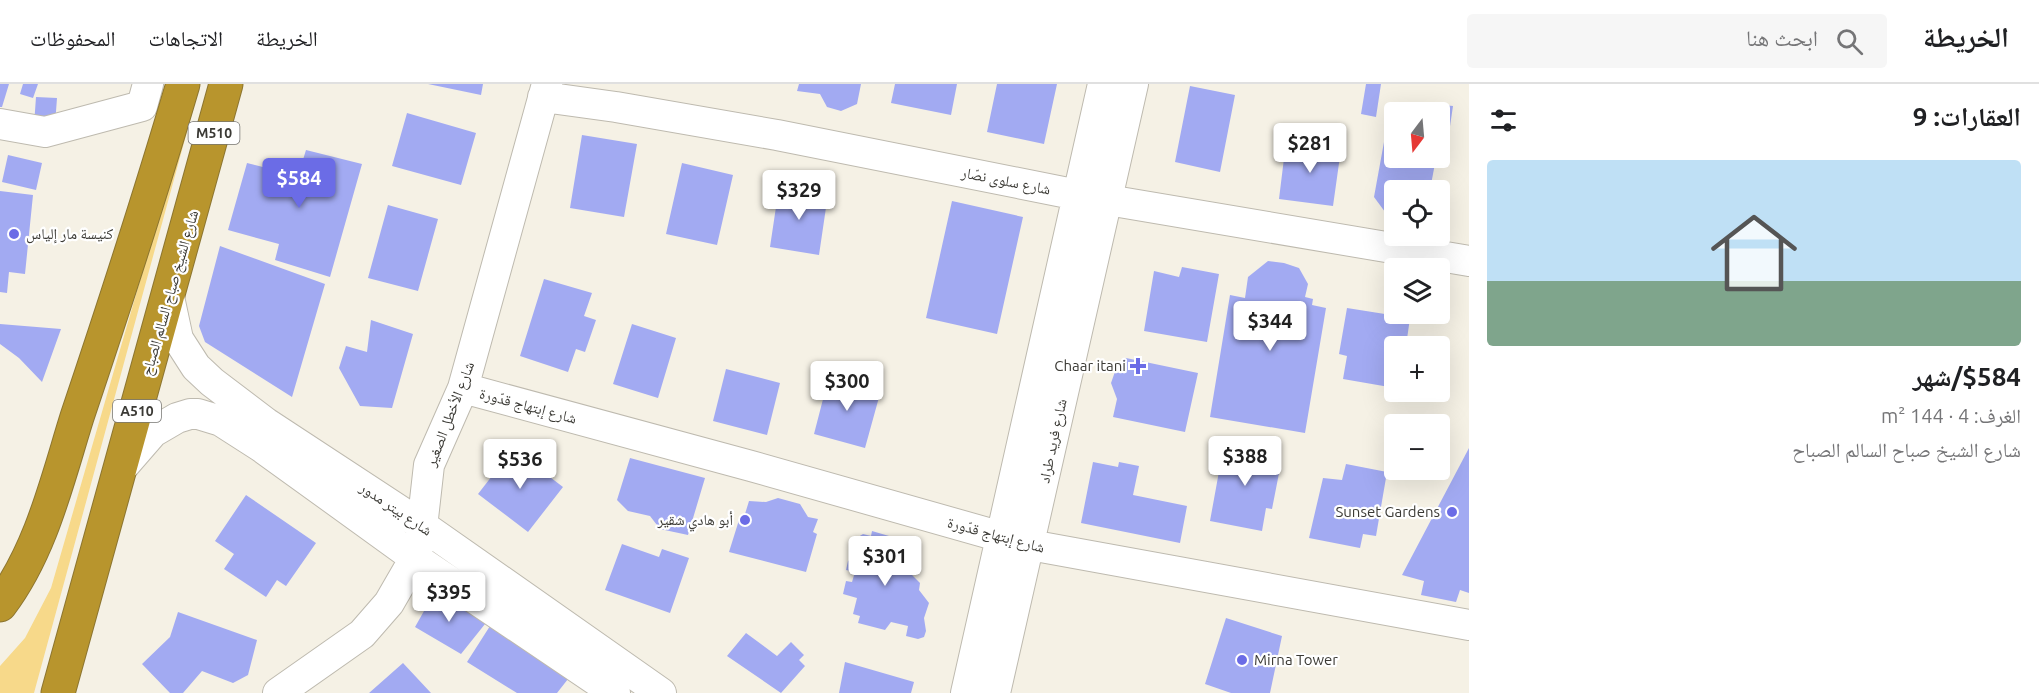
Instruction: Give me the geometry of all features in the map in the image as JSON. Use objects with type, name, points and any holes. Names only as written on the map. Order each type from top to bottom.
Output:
[{"type":"highway","points":[[4,589],[31,551],[42,523],[156,174],[163,84]]},
{"type":"highway","name":"M510","points":[[156,174],[183,84]]},
{"type":"highway","name":"شارع الشيخ صباح السالم الصباح","points":[[58,693],[201,182],[226,84]]},
{"type":"highway","points":[[201,182],[244,84]]},
{"type":"street","points":[[0,124],[45,132],[131,109],[142,106],[148,84]]},
{"type":"street","name":"شارع فريد طراد","points":[[995,693],[1016,541],[1092,197],[1103,84]]},
{"type":"street","name":"شارع فريد طراد","points":[[1092,197],[1133,84]]},
{"type":"street","name":"شارع سلوى نصّار","points":[[545,91],[616,107],[777,135],[1092,197],[1469,261]]},
{"type":"street","name":"شارع الأخطل الصغير","points":[[278,693],[362,634],[389,603],[415,558],[423,526],[429,465],[463,388],[545,91]]},
{"type":"street","name":"شارع بيتر مدور","points":[[169,297],[178,339],[196,367],[212,382],[266,423],[423,526],[503,600],[615,693]]},
{"type":"street","name":"شارع إبتهاج قدّورة","points":[[463,388],[752,466],[1016,541],[1469,625]]},
{"type":"street","name":"شارع بيتر مدور","points":[[120,470],[153,432],[165,424],[190,414],[213,418],[260,446],[415,558],[503,600],[661,693]]},
{"type":"street","name":"شارع فريد طراد","points":[[966,693],[1016,541]]},
{"type":"shaded area","points":[[197,84],[200,84],[34,693],[0,693],[0,666],[25,638],[51,588]]},
{"type":"building","points":[[0,84],[9,84],[2,107],[0,107]]},
{"type":"building","points":[[23,84],[38,84],[33,98],[20,94]]},
{"type":"building","points":[[428,84],[483,84],[481,95]]},
{"type":"building","points":[[799,84],[861,84],[857,104],[841,111],[827,107],[820,94],[797,91]]},
{"type":"building","points":[[895,84],[957,84],[951,115],[891,103]]},
{"type":"building","points":[[997,84],[1057,84],[1044,144],[987,132]]},
{"type":"building","points":[[1366,84],[1381,84],[1376,117],[1361,114]]},
{"type":"building","points":[[1190,86],[1235,95],[1220,172],[1175,162]]},
{"type":"building","points":[[36,97],[57,98],[55,125],[34,125]]},
{"type":"building","points":[[1450,106],[1453,106],[1450,126]]},
{"type":"building","points":[[407,113],[476,133],[461,185],[392,166]]},
{"type":"building","points":[[582,135],[637,144],[624,217],[570,208]]},
{"type":"building","points":[[1286,142],[1341,149],[1333,206],[1279,199]]},
{"type":"building","points":[[1384,142],[1384,168],[1434,168],[1432,180],[1384,180],[1384,211],[1374,197]]},
{"type":"building","points":[[306,150],[362,164],[330,277],[275,260],[279,244],[228,230],[247,163],[298,176]]},
{"type":"building","points":[[8,155],[42,163],[36,190],[2,182]]},
{"type":"building","points":[[682,163],[733,175],[717,245],[666,234]]},
{"type":"building","points":[[779,187],[828,194],[819,255],[770,247]]},
{"type":"building","name":"كنيسة مار إلياس","points":[[0,191],[33,195],[25,274],[9,272],[7,293],[0,292]]},
{"type":"building","points":[[952,201],[1023,217],[997,334],[926,318]]},
{"type":"building","points":[[388,205],[438,219],[418,291],[368,278]]},
{"type":"building","points":[[220,246],[325,284],[292,397],[205,342],[199,326]]},
{"type":"building","points":[[1268,261],[1299,268],[1308,284],[1305,297],[1313,299],[1312,305],[1326,308],[1305,433],[1210,417],[1230,295],[1245,298],[1248,277]]},
{"type":"building","points":[[1182,267],[1219,274],[1207,342],[1144,331],[1154,271],[1179,277]]},
{"type":"building","points":[[544,279],[592,293],[584,316],[596,320],[585,352],[576,349],[568,372],[520,356]]},
{"type":"building","points":[[1347,308],[1384,314],[1384,324],[1409,324],[1407,336],[1384,336],[1384,386],[1343,379],[1347,356],[1339,354]]},
{"type":"building","points":[[371,320],[413,334],[392,408],[360,406],[339,368],[346,346],[367,352]]},
{"type":"building","points":[[0,324],[61,329],[42,382],[19,358],[0,344]]},
{"type":"building","points":[[632,324],[676,338],[658,398],[613,384]]},
{"type":"building","points":[[1126,358],[1198,373],[1185,432],[1113,417],[1117,399],[1111,383],[1117,366]]},
{"type":"building","points":[[726,369],[780,383],[767,435],[713,421]]},
{"type":"building","points":[[829,376],[881,390],[865,448],[814,434]]},
{"type":"building","points":[[1224,444],[1279,454],[1277,462],[1281,463],[1272,509],[1266,508],[1262,531],[1210,521]]},
{"type":"building","name":"Sunset Gardens","points":[[1469,448],[1469,593],[1460,590],[1456,602],[1421,595],[1424,581],[1402,575]]},
{"type":"building","points":[[513,449],[563,487],[528,532],[478,494]]},
{"type":"building","points":[[630,458],[705,478],[688,535],[660,529],[650,516],[628,511],[617,500]]},
{"type":"building","points":[[1093,462],[1118,467],[1119,462],[1139,466],[1133,495],[1187,506],[1180,543],[1081,523]]},
{"type":"building","points":[[1346,464],[1384,471],[1386,480],[1376,536],[1363,534],[1360,548],[1309,538],[1323,478],[1342,480]]},
{"type":"building","points":[[246,495],[316,543],[286,586],[277,580],[266,597],[224,569],[234,554],[215,541]]},
{"type":"building","points":[[778,498],[800,504],[808,517],[818,519],[813,532],[817,534],[806,572],[729,552],[739,520],[745,514],[749,501],[766,502]]},
{"type":"building","points":[[872,531],[889,536],[889,539],[905,555],[903,566],[920,583],[919,590],[929,603],[924,618],[926,631],[924,637],[918,639],[906,636],[908,626],[891,622],[885,630],[858,623],[860,616],[853,614],[857,598],[843,594],[846,581],[852,582],[855,572],[846,570],[848,561],[858,555],[860,548],[853,550],[855,539],[863,534],[871,536]]},
{"type":"building","points":[[622,544],[659,557],[662,549],[689,558],[670,613],[605,590]]},
{"type":"building","points":[[437,588],[485,624],[461,654],[415,627]]},
{"type":"building","points":[[178,612],[257,640],[248,675],[233,683],[202,671],[183,693],[170,693],[142,664],[170,637]]},
{"type":"building","name":"Mirna Tower","points":[[1226,618],[1282,636],[1270,693],[1231,693],[1205,684]]},
{"type":"building","points":[[490,626],[568,679],[557,693],[517,693],[467,662]]},
{"type":"building","points":[[746,633],[777,656],[791,642],[804,655],[799,660],[805,666],[781,693],[727,656]]},
{"type":"building","points":[[845,662],[914,682],[911,693],[839,693]]},
{"type":"building","points":[[403,663],[431,693],[369,693]]},
{"type":"place","name":"كنيسة مار إلياس","points":[[14,234]]},
{"type":"place","name":"Chaar itani","points":[[1138,366]]},
{"type":"place","name":"Sunset Gardens","points":[[1452,512]]},
{"type":"place","name":"أبو هادي شقير","points":[[745,520]]},
{"type":"place","name":"Mirna Tower","points":[[1242,660]]}]
